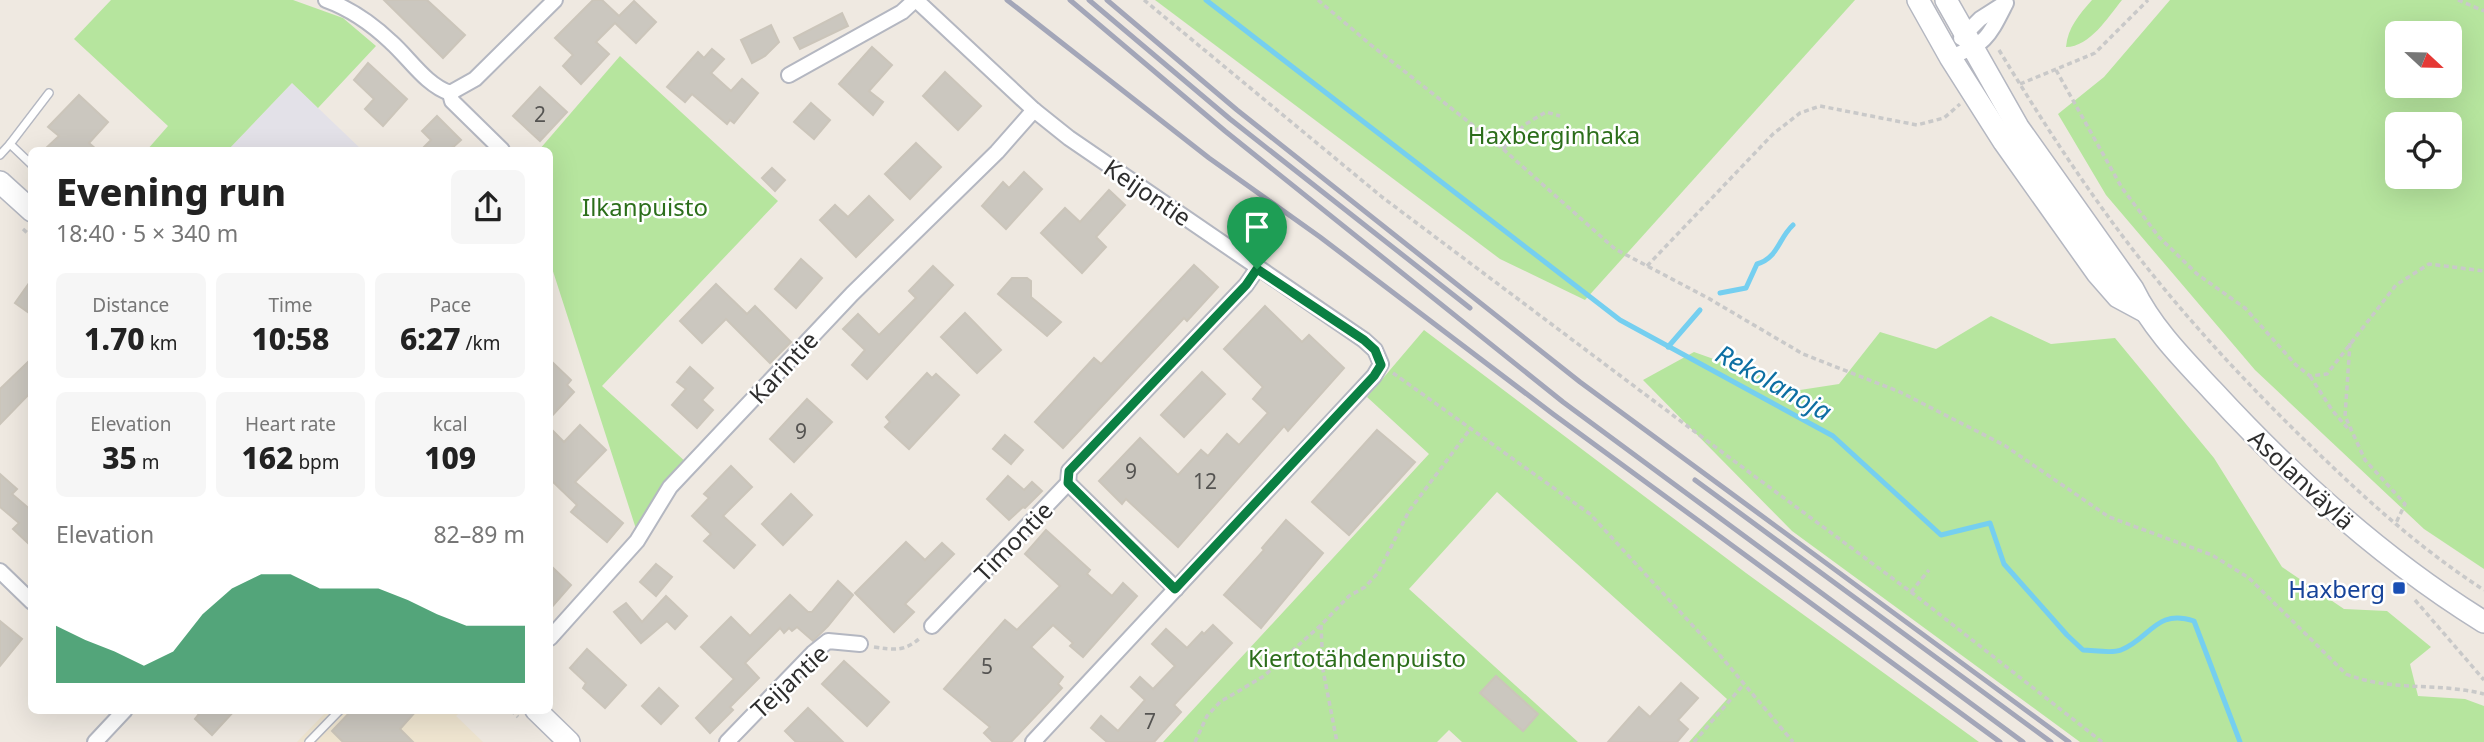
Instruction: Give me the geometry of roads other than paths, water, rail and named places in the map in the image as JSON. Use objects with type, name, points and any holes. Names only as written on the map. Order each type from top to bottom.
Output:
[{"type":"main road","name":"Asolanväylä","points":[[1918,0],[1950,57],[2004,142],[2097,273],[2118,298],[2144,311]]},
{"type":"main road","name":"Asolanväylä","points":[[1946,0],[2018,127],[2133,289],[2144,311],[2182,358],[2258,440],[2360,533],[2420,580],[2484,622]]},
{"type":"main road","points":[[0,182],[28,207]]},
{"type":"main road","points":[[540,714],[569,742]]},
{"type":"street","points":[[326,0],[352,11],[391,41],[438,89],[450,93],[475,79],[555,0]]},
{"type":"street","points":[[789,75],[902,12],[915,0]]},
{"type":"street","name":"Keijontie","points":[[915,0],[1034,110],[1069,138],[1375,350],[1381,365],[1374,376],[1175,589]]},
{"type":"street","points":[[1950,57],[1969,41]]},
{"type":"street","points":[[450,93],[452,101],[499,147]]},
{"type":"street","name":"Karintie","points":[[553,635],[637,541],[670,487],[846,301],[997,152],[1034,110]]},
{"type":"street","name":"Timontie","points":[[932,626],[1068,483],[1069,471],[1246,285],[1257,269]]},
{"type":"street","points":[[1033,742],[1175,589],[1068,483]]},
{"type":"street","points":[[0,571],[28,598]]},
{"type":"street","name":"Teijantie","points":[[727,742],[813,653],[828,641],[860,644]]},
{"type":"street","points":[[95,742],[121,714]]},
{"type":"lane","points":[[0,155],[49,93]]},
{"type":"lane","points":[[10,144],[28,161]]},
{"type":"lane","points":[[309,742],[336,714]]},
{"type":"waterway","name":"Rekolanoja","points":[[1206,0],[1620,320],[1833,436],[1941,535],[1990,523],[2004,564],[2083,650],[2117,651],[2131,645],[2154,626],[2171,618],[2194,621],[2240,742]]},
{"type":"waterway","points":[[1720,293],[1746,288],[1757,264],[1774,253],[1793,225]]},
{"type":"waterway","points":[[1668,347],[1700,310]]},
{"type":"railway","points":[[1007,0],[1209,158],[1320,237],[1553,414],[2000,742]]},
{"type":"railway","points":[[1070,0],[1225,131],[1563,402],[2023,742]]},
{"type":"railway","points":[[1089,0],[1230,119],[1470,308]]},
{"type":"railway","points":[[1107,0],[1237,110],[1580,382],[2069,742]]},
{"type":"railway","points":[[1695,480],[2051,742]]},
{"type":"place","name":"Haxberg","points":[[2399,588]]},
{"type":"park label","name":"Haxberginhaka","points":[[1554,134]]},
{"type":"park label","name":"Ilkanpuisto","points":[[645,206]]},
{"type":"park label","name":"Kiertotähdenpuisto","points":[[1357,657]]}]
